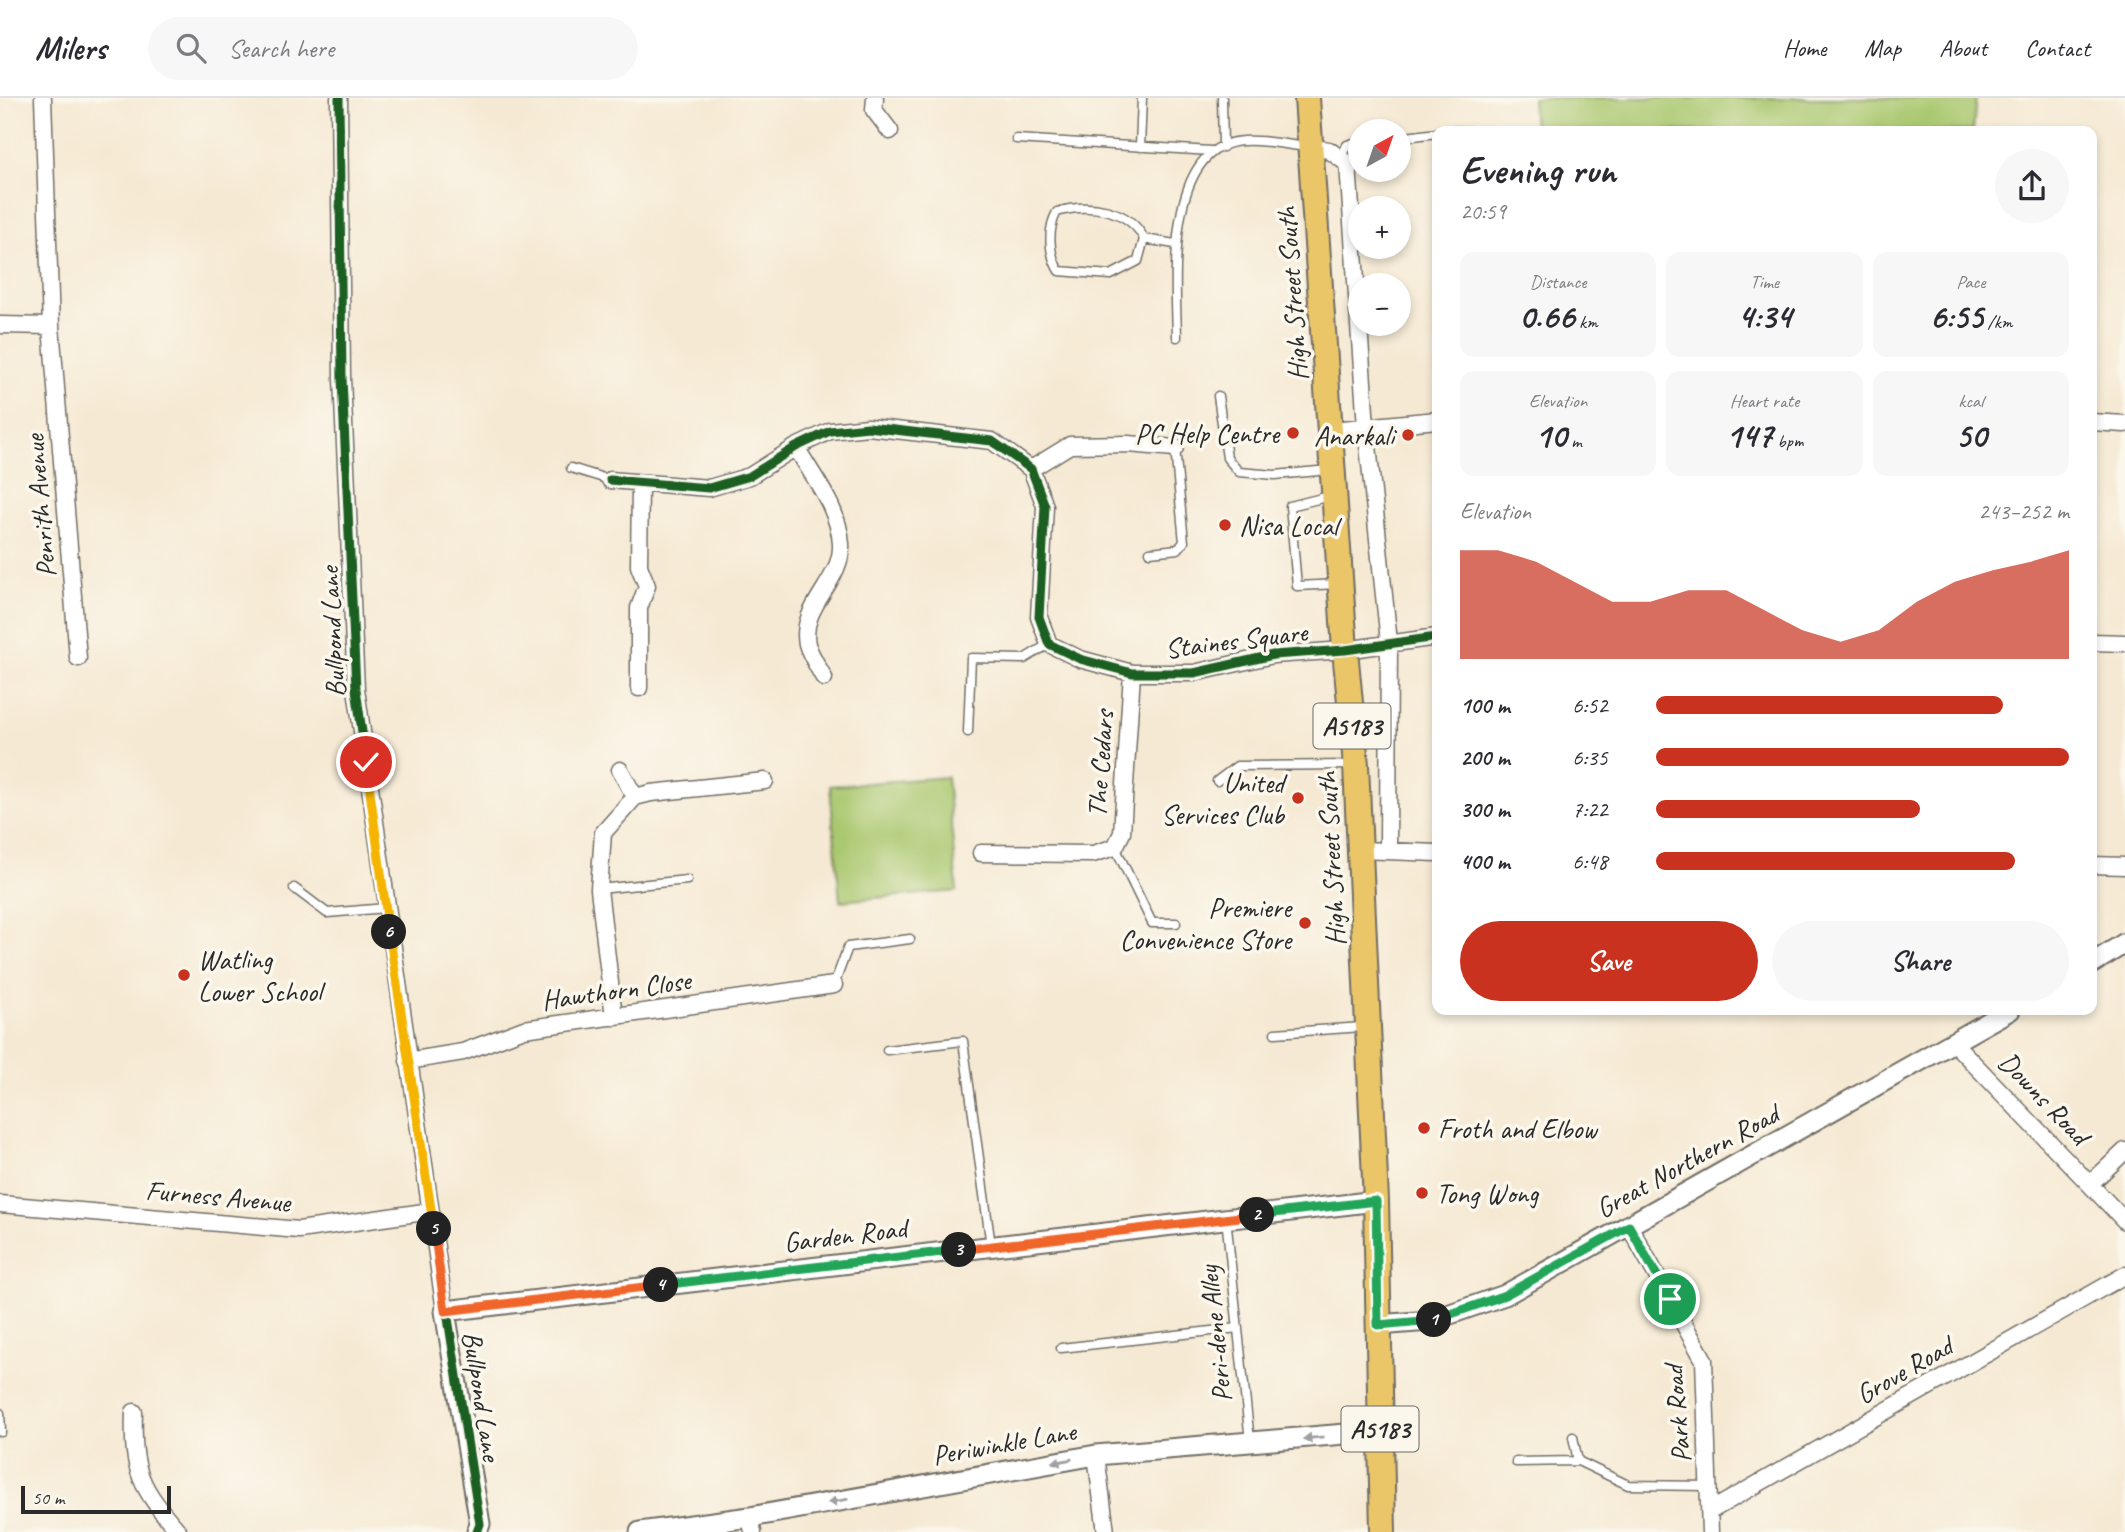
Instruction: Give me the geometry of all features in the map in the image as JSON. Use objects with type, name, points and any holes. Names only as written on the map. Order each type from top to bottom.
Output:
[{"type":"main road","name":"High Street South","points":[[1307,98],[1361,850],[1370,1027],[1378,1325]]},
{"type":"main road","name":"A5183","points":[[1378,1325],[1383,1532]]},
{"type":"street","name":"Penrith Avenue","points":[[43,98],[51,326],[78,658]]},
{"type":"street","name":"Bullpond Lane","points":[[339,98],[342,378],[356,689],[445,1311],[480,1524],[477,1532]]},
{"type":"street","points":[[875,98],[874,110],[890,131]]},
{"type":"street","points":[[1311,147],[1329,149],[1348,163],[1366,427],[1389,642],[1388,851]]},
{"type":"street","points":[[0,324],[51,326]]},
{"type":"street","points":[[1332,430],[1432,420]]},
{"type":"street","points":[[2097,422],[2125,424]]},
{"type":"street","points":[[610,480],[709,488],[750,476],[796,447],[831,431],[868,426],[992,441],[1031,469],[1045,506],[1039,617],[1049,643]]},
{"type":"street","points":[[1031,469],[1070,445],[1175,448]]},
{"type":"street","points":[[796,447],[835,514],[841,546],[832,578],[809,615],[807,644],[824,678]]},
{"type":"street","points":[[639,688],[639,608],[647,586],[639,566],[640,484]]},
{"type":"street","name":"Staines Square","points":[[1049,643],[1080,659],[1132,673],[1194,673],[1273,655],[1345,650],[1432,637]]},
{"type":"street","points":[[2097,642],[2125,643]]},
{"type":"street","name":"The Cedars","points":[[981,853],[1093,855],[1115,847],[1122,833],[1132,673]]},
{"type":"street","points":[[620,771],[635,797]]},
{"type":"street","points":[[614,1017],[599,888],[603,833],[635,797],[651,793],[765,782]]},
{"type":"street","points":[[1361,850],[1432,852]]},
{"type":"street","points":[[2097,866],[2125,866]]},
{"type":"street","points":[[2097,960],[2125,943]]},
{"type":"street","name":"Hawthorn Close","points":[[408,1061],[463,1052],[524,1029],[834,985]]},
{"type":"street","name":"Great Northern Road","points":[[1378,1325],[1430,1321],[1505,1295],[2001,1015]]},
{"type":"street","name":"Downs Road","points":[[1953,1042],[2125,1221]]},
{"type":"street","points":[[2091,1183],[2125,1151]]},
{"type":"street","name":"Garden Road","points":[[445,1311],[1376,1201]]},
{"type":"street","name":"Furness Avenue","points":[[0,1204],[299,1230],[431,1212]]},
{"type":"street","name":"Park Road","points":[[1629,1226],[1704,1360],[1710,1532]]},
{"type":"street","name":"Grove Road","points":[[1710,1511],[2125,1275]]},
{"type":"street","points":[[134,1412],[137,1471],[153,1502],[180,1532]]},
{"type":"street","name":"Periwinkle Lane","points":[[640,1532],[751,1524],[1096,1455],[1381,1431]]},
{"type":"street","points":[[1096,1455],[1106,1532]]},
{"type":"lane","points":[[1140,147],[1142,98]]},
{"type":"lane","points":[[1222,98],[1223,147]]},
{"type":"lane","points":[[1411,136],[1432,134]]},
{"type":"lane","points":[[1016,139],[1211,152]]},
{"type":"lane","points":[[1177,337],[1175,244],[1185,199],[1199,164],[1211,152],[1242,141],[1311,147]]},
{"type":"lane","points":[[1341,157],[1348,145]]},
{"type":"lane","points":[[1144,239],[1138,261],[1111,275],[1059,271],[1051,259],[1053,219],[1057,212],[1069,208],[1113,211],[1129,218],[1144,239],[1175,244]]},
{"type":"lane","points":[[1218,396],[1227,458],[1239,472],[1335,482]]},
{"type":"lane","points":[[1150,552],[1178,550],[1184,542],[1175,448]]},
{"type":"lane","points":[[571,468],[610,480]]},
{"type":"lane","points":[[1335,482],[1290,506],[1297,586],[1341,584]]},
{"type":"lane","points":[[968,732],[971,658],[1024,659],[1049,643]]},
{"type":"lane","points":[[1217,781],[1237,766],[1356,765]]},
{"type":"lane","points":[[1115,847],[1152,923],[1176,923]]},
{"type":"lane","points":[[599,888],[687,880]]},
{"type":"lane","points":[[294,888],[327,913],[386,908]]},
{"type":"lane","points":[[834,985],[848,947],[910,939]]},
{"type":"lane","points":[[1275,1033],[1370,1027]]},
{"type":"lane","points":[[887,1050],[964,1041],[991,1246]]},
{"type":"lane","name":"Peri-dene Alley","points":[[1226,1218],[1250,1444]]},
{"type":"lane","points":[[1061,1348],[1238,1328]]},
{"type":"lane","points":[[0,1413],[1,1432]]},
{"type":"lane","points":[[1573,1437],[1578,1461]]},
{"type":"lane","points":[[1516,1462],[1578,1461],[1628,1485],[1709,1486]]},
{"type":"green space","points":[[1532,98],[1976,98],[1973,126],[1534,126]]},
{"type":"green space","points":[[947,777],[957,891],[840,901],[830,786]]},
{"type":"cycle path","points":[[339,98],[342,378],[356,689],[408,1061],[480,1524],[477,1532]]},
{"type":"cycle path","points":[[610,480],[709,488],[750,476],[796,447],[830,431],[868,427],[992,441],[1031,469],[1045,506],[1039,617],[1049,644],[1080,659],[1132,673],[1194,673],[1273,655],[1345,650],[1432,638]]},
{"type":"cycle path","points":[[445,1311],[1376,1201]]},
{"type":"place","name":"PC Help Centre","points":[[1293,433]]},
{"type":"place","name":"Anarkali","points":[[1408,435]]},
{"type":"place","name":"Nisa Local","points":[[1225,525]]},
{"type":"place","name":"United Services Club","points":[[1298,798]]},
{"type":"place","name":"Premiere Convenience Store","points":[[1305,923]]},
{"type":"place","name":"Watling Lower School","points":[[184,975]]},
{"type":"place","name":"Froth and Elbow","points":[[1424,1128]]},
{"type":"place","name":"Tong Wong","points":[[1422,1193]]},
{"type":"route","points":[[366,762],[445,1311],[1376,1201],[1378,1325],[1430,1321],[1505,1295],[1629,1226],[1670,1299]]}]
